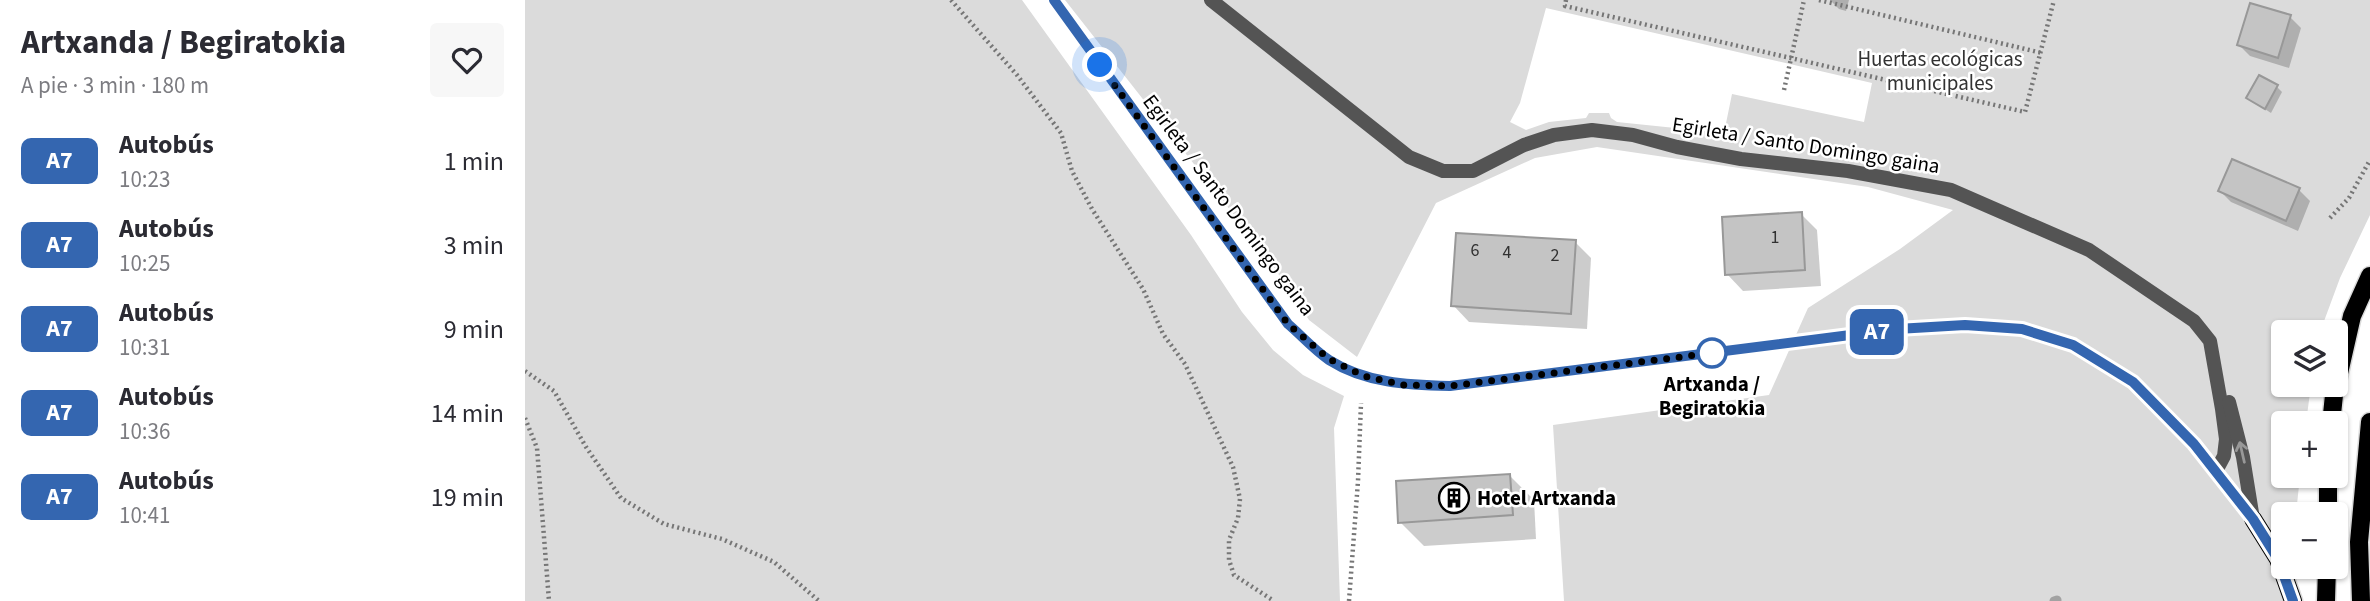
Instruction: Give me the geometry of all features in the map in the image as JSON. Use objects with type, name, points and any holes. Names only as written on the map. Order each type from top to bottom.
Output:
[{"type":"main road","points":[[2332,411],[2352,316],[2370,276]]},
{"type":"main road","points":[[2361,601],[2359,542],[2370,422]]},
{"type":"main road","points":[[2253,519],[2278,559],[2293,601]]},
{"type":"main road","points":[[2326,601],[2327,579]]},
{"type":"street","name":"Egirleta / Santo Domingo gaina","points":[[1054,0],[1288,324],[1329,359],[1364,376],[1404,385],[1450,386],[1897,329],[1965,325],[2022,329],[2073,345],[2133,382],[2194,444],[2253,519]]},
{"type":"street","name":"Egirleta / Santo Domingo gaina","points":[[1211,0],[1409,157],[1443,172],[1473,171],[1524,145],[1554,135],[1592,130],[1633,135],[1741,159],[1848,172],[1951,190],[2089,250],[2163,298],[2194,321],[2210,341],[2218,378]]},
{"type":"street","points":[[2215,471],[2224,456],[2226,439],[2218,378]]},
{"type":"street","points":[[2218,378],[2227,395],[2243,457],[2253,519]]},
{"type":"path","points":[[951,0],[1017,75],[1061,133],[1072,171],[1092,209],[1143,289],[1163,334],[1185,364],[1233,467],[1240,499],[1238,518],[1229,540],[1229,560],[1234,575],[1274,601]]},
{"type":"path","points":[[1566,0],[1565,5],[2025,112],[2054,0]]},
{"type":"path","points":[[1784,90],[1804,0]]},
{"type":"path","points":[[1819,0],[2042,53]]},
{"type":"path","points":[[2330,218],[2349,198],[2370,160]]},
{"type":"path","points":[[525,371],[554,391],[586,447],[621,498],[664,524],[722,539],[774,562],[819,601]]},
{"type":"path","points":[[1349,601],[1358,481],[1360,403]]},
{"type":"path","points":[[525,418],[537,448],[549,601]]},
{"type":"green space","points":[[525,0],[1022,0],[1191,235],[1242,312],[1273,350],[1303,375],[1344,396],[1334,428],[1340,601],[525,601]]},
{"type":"green space","name":"Huertas ecológicas municipales","points":[[1065,0],[2370,0],[2370,215],[2340,278],[2324,320],[2271,320],[2271,397],[2309,397],[2308,411],[2271,411],[2271,488],[2299,488],[2297,502],[2271,502],[2271,579],[2291,579],[2289,601],[1564,601],[1553,425],[1769,395],[1808,308],[1900,249],[1953,210],[1868,187],[1597,147],[1535,158],[1436,203],[1357,357],[1309,320],[1267,257]],"holes":[[[1546,8],[1872,83],[1864,122],[1732,94],[1724,133],[1617,122],[1609,113],[1589,113],[1586,118],[1549,122],[1526,130],[1510,122],[1520,103]]]},
{"type":"building","points":[[2250,3],[2291,15],[2278,58],[2237,45]]},
{"type":"building","points":[[2259,75],[2278,85],[2265,109],[2246,98]]},
{"type":"building","points":[[2232,159],[2300,188],[2286,221],[2218,191]]},
{"type":"building","points":[[1802,212],[1805,270],[1725,275],[1722,217]]},
{"type":"building","points":[[1456,233],[1576,240],[1571,314],[1451,306]]},
{"type":"building","name":"Hotel Artxanda","points":[[1510,474],[1513,515],[1398,523],[1396,481]]},
{"type":"bus line","name":"A7","points":[[1054,0],[1288,324],[1329,359],[1364,376],[1404,385],[1450,386],[1897,329],[1965,325],[2022,329],[2073,345],[2133,382],[2194,444],[2253,519],[2278,559],[2293,601]]},
{"type":"place","name":"Artxanda / Begiratokia","points":[[1712,353]]},
{"type":"place","name":"Hotel Artxanda","points":[[1454,498]]},
{"type":"route","points":[[1100,65],[1288,324],[1329,359],[1364,376],[1404,385],[1450,386],[1712,353]]}]
